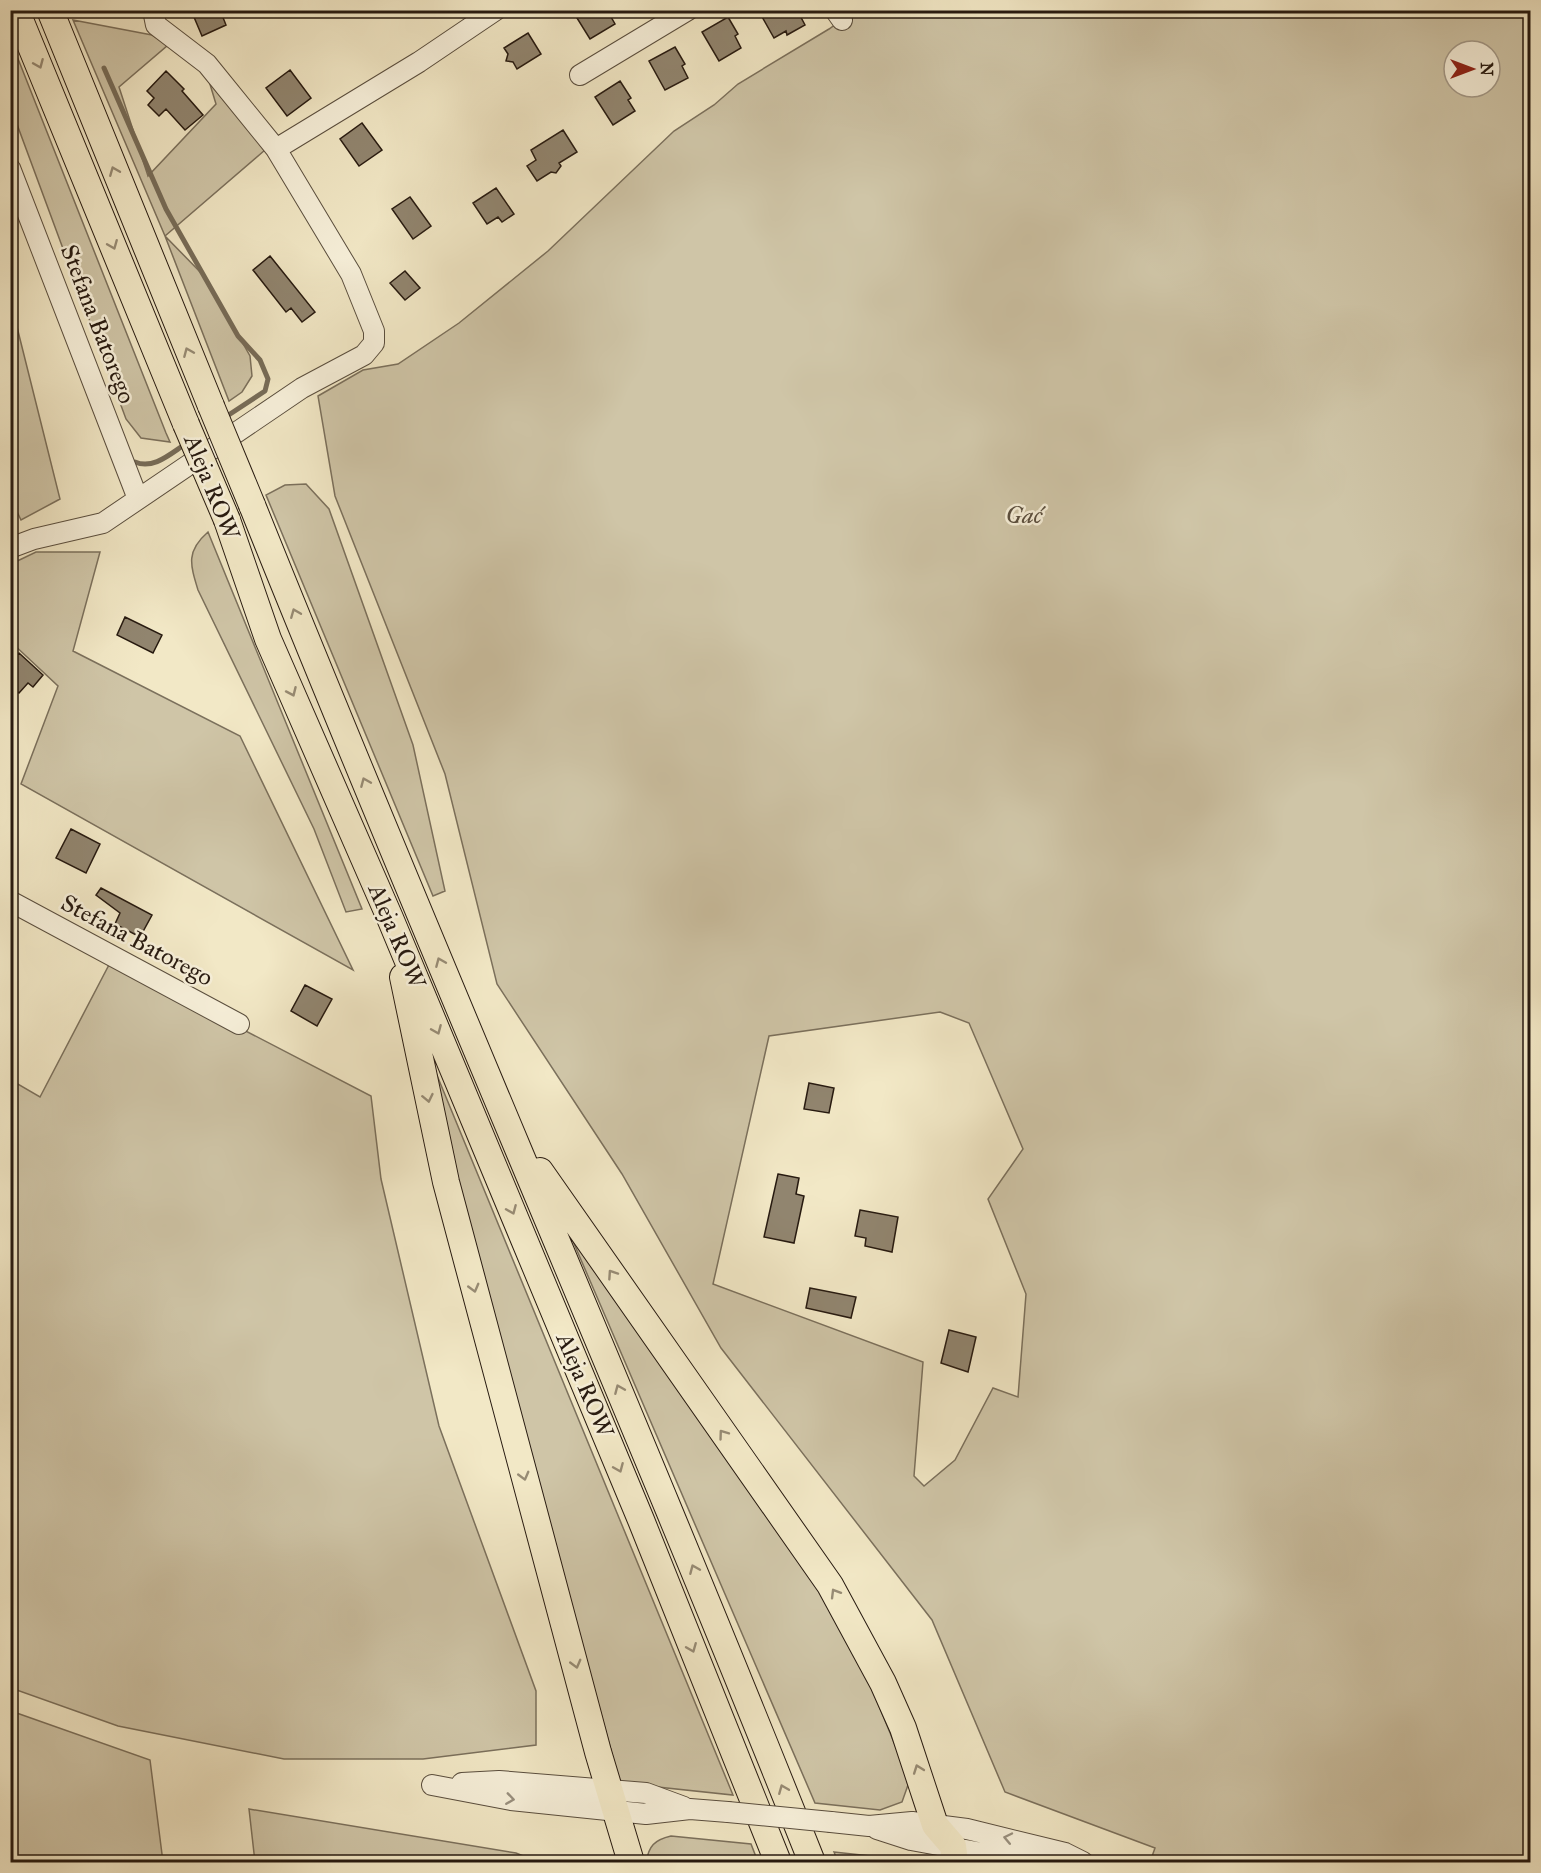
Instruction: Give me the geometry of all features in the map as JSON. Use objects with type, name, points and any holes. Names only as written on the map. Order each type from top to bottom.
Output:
[{"type":"main road","name":"Aleja ROW","points":[[16,10],[227,520],[268,639],[390,918],[641,1520],[778,1863]]},
{"type":"main road","name":"Aleja ROW","points":[[50,10],[332,706],[698,1579],[812,1863]]},
{"type":"main road","points":[[390,918],[446,1182],[631,1863]]},
{"type":"main road","points":[[512,1132],[830,1585],[859,1634],[903,1728],[935,1825],[954,1854]]},
{"type":"street","points":[[10,548],[34,539],[103,523],[302,388],[364,355],[374,343],[374,331],[351,274],[276,149],[207,64],[156,25],[153,10]]},
{"type":"street","points":[[276,149],[419,62],[496,10]]},
{"type":"street","points":[[580,75],[688,10]]},
{"type":"street","name":"Stefana Batorego","points":[[10,168],[138,499]]},
{"type":"street","name":"Stefana Batorego","points":[[10,901],[239,1024]]},
{"type":"street","points":[[613,1800],[499,1781],[432,1785],[511,1800],[613,1800],[646,1793],[690,1809],[868,1826],[912,1822],[1022,1841],[1065,1853],[1083,1863]]},
{"type":"street","points":[[868,1826],[954,1854],[1031,1863]]},
{"type":"green space","name":"Gać","points":[[854,11],[1530,11],[1530,1862],[1150,1862],[1155,1848],[1005,1792],[932,1620],[721,1348],[622,1174],[497,984],[445,774],[335,496],[318,396],[363,370],[398,364],[459,323],[548,251],[674,131],[714,105],[738,84],[829,29]],"holes":[[[940,1012],[969,1023],[1023,1149],[988,1199],[1026,1294],[1018,1397],[993,1388],[955,1460],[924,1486],[914,1476],[923,1362],[713,1284],[769,1036]]]},
{"type":"green space","points":[[73,20],[152,35],[168,45],[119,87],[148,176],[216,104],[209,81],[265,150],[165,236]]},
{"type":"green space","points":[[11,41],[170,442],[141,438],[126,419],[11,108]]},
{"type":"green space","points":[[165,236],[206,278],[250,356],[252,376],[242,392],[229,401]]},
{"type":"green space","points":[[10,299],[60,499],[21,520],[10,497]]},
{"type":"green space","points":[[306,484],[329,509],[413,745],[445,891],[433,896],[266,495],[285,485]]},
{"type":"green space","points":[[208,532],[362,909],[346,912],[314,829],[198,590],[193,573],[193,552]]},
{"type":"green space","points":[[36,552],[100,552],[73,651],[240,736],[353,970],[21,784],[58,686],[11,642],[11,564]]},
{"type":"green space","points":[[111,961],[371,1096],[381,1179],[439,1426],[536,1691],[536,1745],[423,1759],[284,1759],[118,1726],[11,1688],[11,1080],[40,1097]]},
{"type":"green space","points":[[420,1034],[733,1795],[620,1783],[494,1325]]},
{"type":"green space","points":[[569,1232],[800,1559],[856,1650],[902,1762],[908,1785],[902,1802],[880,1810],[815,1803]]},
{"type":"green space","points":[[11,1711],[150,1760],[163,1862],[11,1862]]},
{"type":"green space","points":[[249,1809],[516,1853],[538,1862],[255,1862]]},
{"type":"green space","points":[[671,1836],[751,1844],[758,1862],[646,1862],[653,1844]]},
{"type":"green space","points":[[834,1852],[907,1860],[912,1862],[838,1862]]},
{"type":"building","points":[[191,10],[220,10],[226,25],[202,36]]},
{"type":"building","points":[[572,10],[607,10],[615,24],[590,39]]},
{"type":"building","points":[[769,10],[797,10],[805,25],[787,35],[786,31],[774,38],[761,15]]},
{"type":"building","points":[[728,17],[738,34],[735,36],[741,48],[719,61],[702,32]]},
{"type":"building","points":[[528,33],[541,54],[517,69],[513,62],[506,61],[508,54],[504,48]]},
{"type":"building","points":[[675,47],[685,64],[682,66],[688,78],[665,90],[649,61]]},
{"type":"building","points":[[290,70],[311,98],[287,116],[266,88]]},
{"type":"building","points":[[166,71],[184,89],[182,91],[203,115],[185,130],[166,109],[159,116],[148,105],[154,98],[147,91]]},
{"type":"building","points":[[620,81],[631,98],[628,100],[635,111],[613,125],[595,97]]},
{"type":"building","points":[[362,123],[382,150],[359,166],[340,139]]},
{"type":"building","points":[[563,130],[577,152],[559,163],[561,166],[556,173],[551,172],[537,181],[527,166],[536,160],[531,150]]},
{"type":"building","points":[[496,188],[514,214],[502,222],[498,217],[487,224],[473,203]]},
{"type":"building","points":[[410,197],[431,226],[413,239],[392,209]]},
{"type":"building","points":[[270,256],[315,312],[302,322],[291,308],[286,312],[253,270]]},
{"type":"building","points":[[405,271],[420,288],[405,300],[390,283]]},
{"type":"building","points":[[125,617],[162,635],[153,653],[117,635]]},
{"type":"building","points":[[19,653],[43,675],[33,687],[28,683],[19,693],[10,686],[10,663]]},
{"type":"building","points":[[71,829],[100,844],[86,873],[56,858]]},
{"type":"building","points":[[101,888],[152,915],[140,937],[115,924],[120,913],[96,895]]},
{"type":"building","points":[[305,985],[332,999],[317,1026],[291,1011]]},
{"type":"building","points":[[809,1083],[834,1088],[829,1113],[804,1109]]},
{"type":"building","points":[[778,1174],[799,1178],[796,1194],[804,1196],[794,1243],[764,1237]]},
{"type":"building","points":[[860,1210],[898,1217],[892,1252],[865,1246],[866,1238],[855,1236]]},
{"type":"building","points":[[810,1288],[856,1297],[851,1318],[806,1308]]},
{"type":"building","points":[[949,1330],[976,1337],[968,1372],[941,1363]]},
{"type":"waterway","points":[[104,68],[166,209],[238,336],[260,360],[268,379],[265,391],[224,418]]},
{"type":"waterway","points":[[135,462],[142,464],[156,462],[187,443]]}]
